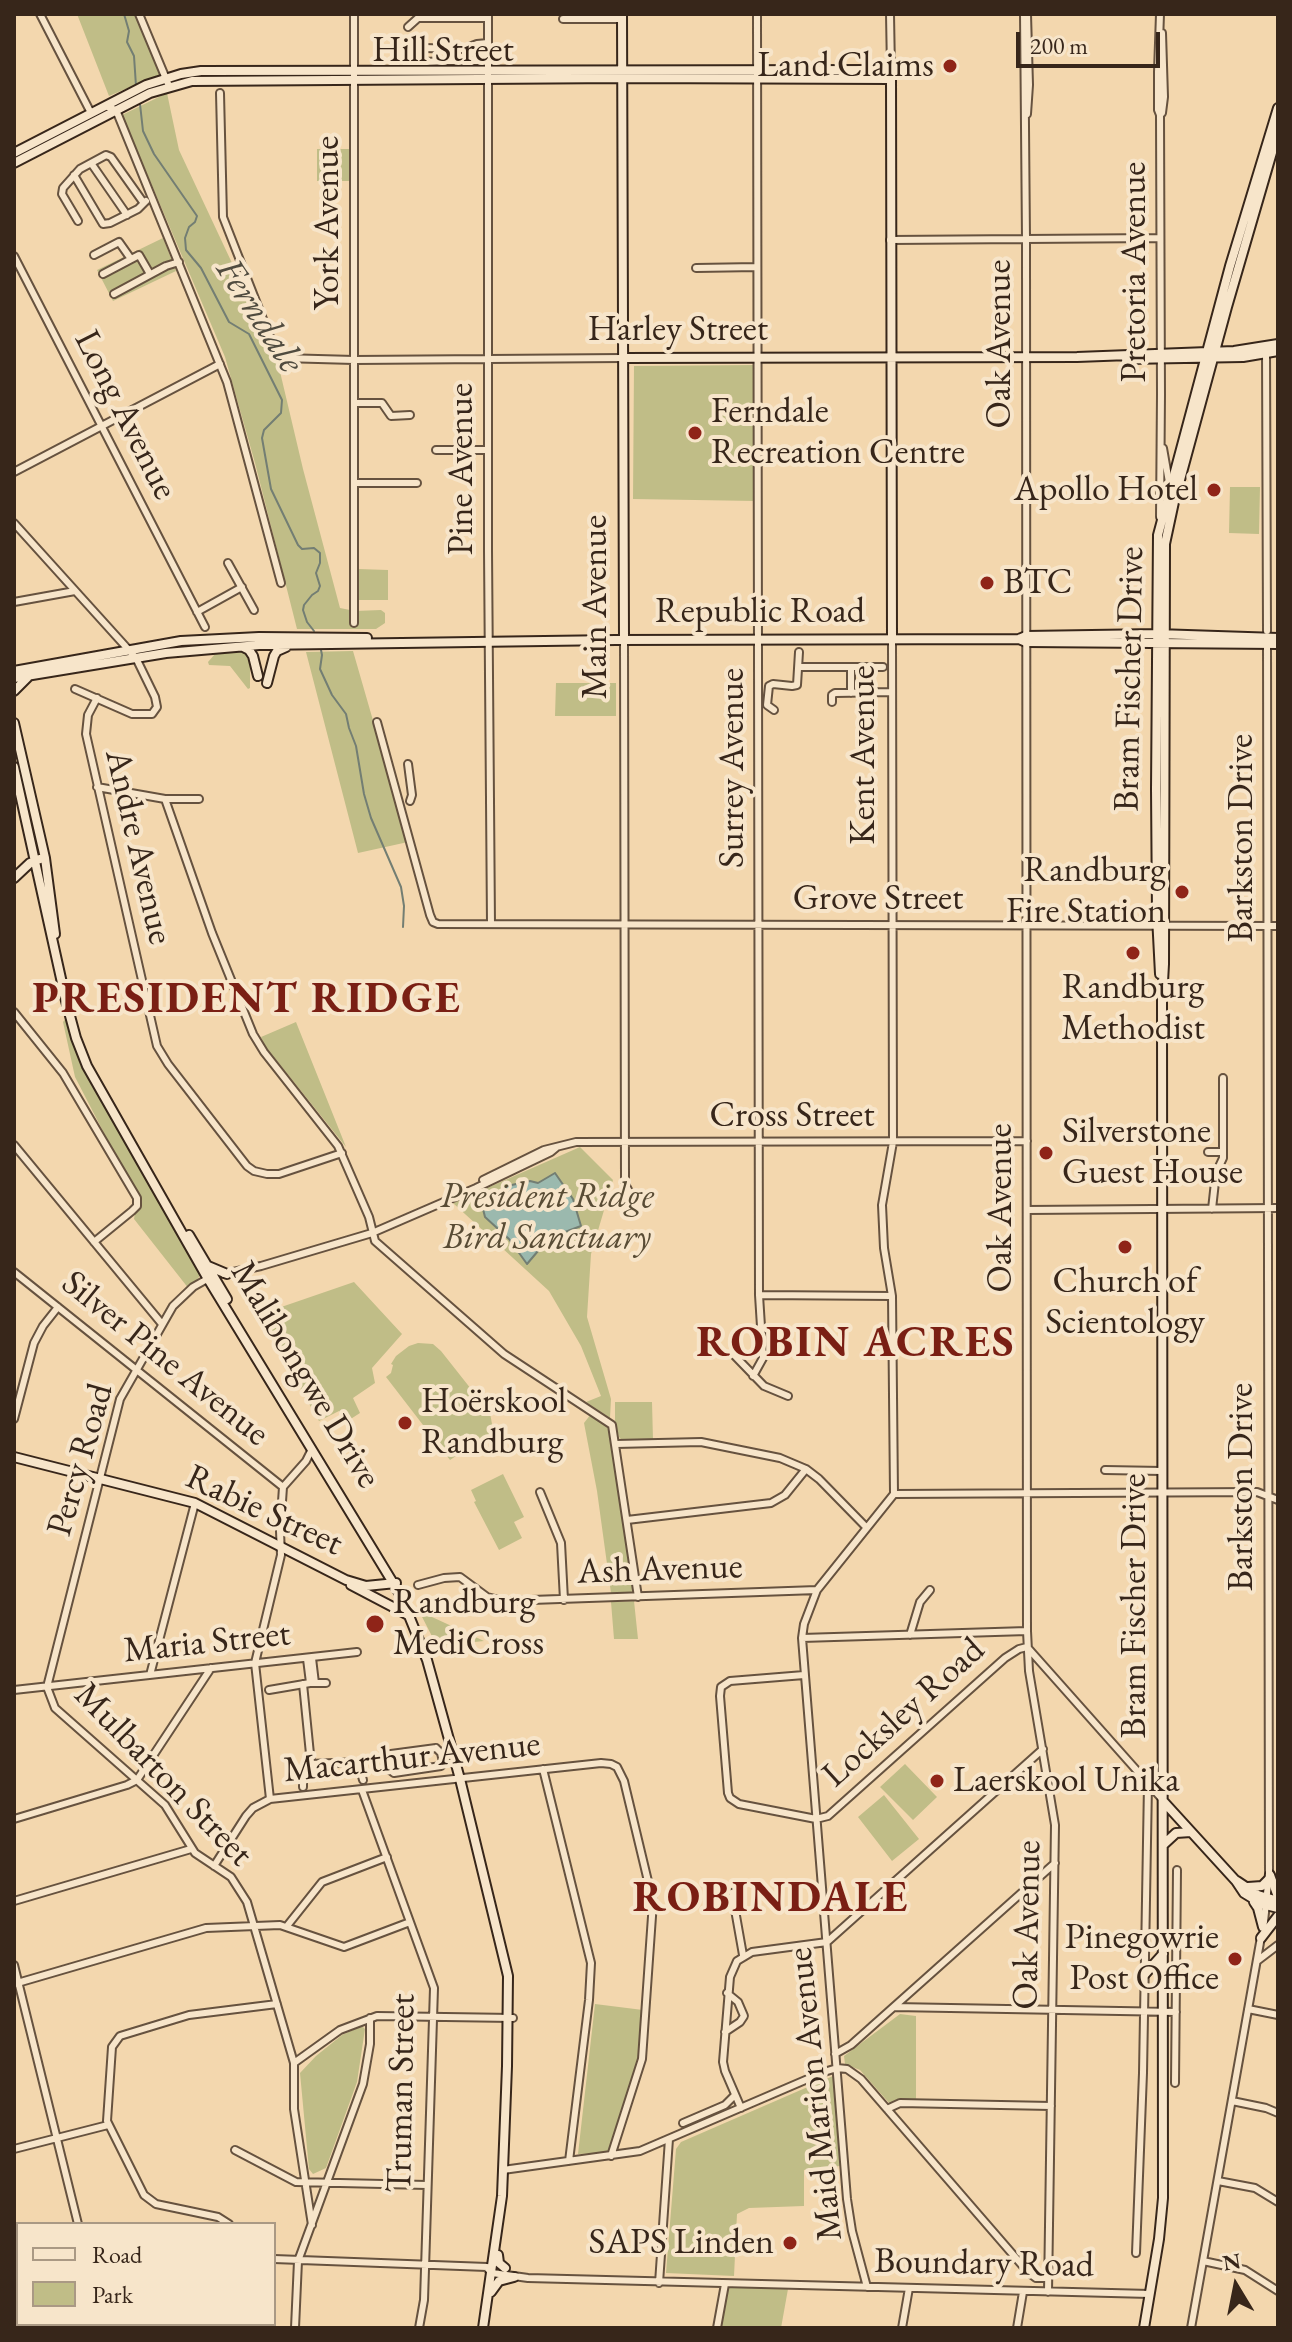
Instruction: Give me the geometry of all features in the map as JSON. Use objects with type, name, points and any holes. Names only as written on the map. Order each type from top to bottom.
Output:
[{"type":"main road","name":"Main Avenue","points":[[622,16],[624,640]]},
{"type":"main road","name":"Hill Street","points":[[14,153],[105,106],[201,71],[353,75],[891,74]]},
{"type":"main road","name":"Kent Avenue","points":[[891,74],[892,640]]},
{"type":"main road","name":"Hill Street","points":[[14,163],[116,110],[134,96]]},
{"type":"main road","name":"Bram Fischer Drive","points":[[1161,638],[1165,544],[1174,502],[1230,266],[1278,108]]},
{"type":"main road","name":"Bram Fischer Drive","points":[[1144,2328],[1163,2198],[1162,979],[1159,968],[1161,638],[1158,544],[1170,492],[1278,132]]},
{"type":"main road","points":[[1223,322],[1224,341],[1234,351]]},
{"type":"main road","points":[[1145,353],[1161,342]]},
{"type":"main road","points":[[1210,355],[1266,350],[1278,344]]},
{"type":"main road","points":[[1210,355],[1234,351],[1278,351]]},
{"type":"main road","name":"Harley Street","points":[[623,358],[1077,357],[1145,353],[1161,356]]},
{"type":"main road","name":"Harley Street","points":[[1077,357],[1104,359],[1210,355]]},
{"type":"main road","name":"Republic Road","points":[[14,678],[29,672],[181,641],[227,638],[759,641],[1267,638],[1278,641]]},
{"type":"main road","name":"Republic Road","points":[[29,672],[193,649],[489,640]]},
{"type":"main road","points":[[267,683],[277,651],[303,644]]},
{"type":"main road","points":[[241,646],[251,652],[258,676]]},
{"type":"main road","points":[[14,668],[29,672],[14,691]]},
{"type":"main road","name":"Malibongwe Drive","points":[[14,723],[66,1001],[83,1058],[207,1275],[416,1617],[431,1658],[509,1982],[510,2018],[499,2226],[483,2328]]},
{"type":"main road","name":"Malibongwe Drive","points":[[14,767],[40,859]]},
{"type":"main road","points":[[14,878],[40,859]]},
{"type":"main road","points":[[207,1275],[229,1273]]},
{"type":"main road","points":[[222,1289],[229,1273]]},
{"type":"main road","name":"Malibongwe Drive","points":[[207,1275],[222,1289],[395,1583],[427,1660],[461,1779]]},
{"type":"main road","name":"Rabie Street","points":[[14,1457],[195,1503],[346,1580],[366,1586],[395,1583]]},
{"type":"main road","points":[[346,1580],[360,1591],[411,1616]]},
{"type":"main road","points":[[1163,1800],[1250,1897],[1258,1908],[1263,1927]]},
{"type":"main road","points":[[1163,1845],[1176,1833],[1191,1832]]},
{"type":"main road","points":[[1247,1887],[1262,1886],[1269,1876]]},
{"type":"main road","points":[[1250,1897],[1267,1902],[1278,1899],[1269,1876]]},
{"type":"main road","points":[[1236,1881],[1278,1908]]},
{"type":"main road","points":[[1261,1938],[1278,1916]]},
{"type":"main road","points":[[1145,1974],[1163,1954]]},
{"type":"main road","points":[[499,2226],[498,2260],[505,2268]]},
{"type":"main road","points":[[488,2296],[495,2284],[514,2277]]},
{"type":"street","points":[[40,14],[91,113]]},
{"type":"street","points":[[139,14],[167,82]]},
{"type":"street","name":"York Avenue","points":[[354,14],[354,623]]},
{"type":"street","name":"Surrey Avenue","points":[[753,1376],[763,1358],[759,1295],[757,14]]},
{"type":"street","name":"Kent Avenue","points":[[890,14],[891,74]]},
{"type":"street","name":"Oak Avenue","points":[[1026,14],[1029,100],[1025,121],[1024,639],[1027,1647],[1055,1820],[1048,2292]]},
{"type":"street","name":"Pretoria Avenue","points":[[1160,14],[1164,72],[1163,111],[1160,115],[1160,529]]},
{"type":"street","points":[[408,27],[418,18],[488,16]]},
{"type":"street","name":"Pine Avenue","points":[[488,16],[491,924]]},
{"type":"street","points":[[563,19],[622,16]]},
{"type":"street","points":[[423,48],[464,49],[488,43]]},
{"type":"street","points":[[448,49],[448,61]]},
{"type":"street","points":[[423,62],[477,61]]},
{"type":"street","name":"Harley Street","points":[[220,93],[223,217],[280,357],[288,360],[623,358]]},
{"type":"street","points":[[105,106],[116,110],[220,364],[281,583]]},
{"type":"street","points":[[78,221],[62,191],[74,175],[91,163],[110,156],[143,202]]},
{"type":"street","points":[[91,163],[127,215]]},
{"type":"street","points":[[74,175],[101,223],[106,225],[152,198]]},
{"type":"street","points":[[890,240],[1160,238]]},
{"type":"street","points":[[94,255],[119,242],[131,259]]},
{"type":"street","points":[[103,274],[140,255],[150,274]]},
{"type":"street","name":"Long Avenue","points":[[14,256],[205,627]]},
{"type":"street","points":[[114,294],[179,262]]},
{"type":"street","points":[[696,268],[757,267]]},
{"type":"street","name":"Barkston Drive","points":[[1191,2328],[1263,1927],[1269,1876],[1266,350]]},
{"type":"street","points":[[14,472],[220,364]]},
{"type":"street","points":[[354,403],[382,403],[391,416],[410,415]]},
{"type":"street","name":"Pretoria Avenue","points":[[1161,429],[1165,470],[1174,502]]},
{"type":"street","points":[[436,450],[488,450]]},
{"type":"street","points":[[355,483],[417,483]]},
{"type":"street","points":[[14,523],[136,658],[157,702],[156,711],[148,715],[132,714],[75,689]]},
{"type":"street","points":[[228,563],[254,610]]},
{"type":"street","points":[[197,612],[242,587]]},
{"type":"street","points":[[14,602],[75,591]]},
{"type":"street","name":"Main Avenue","points":[[624,640],[625,1184],[632,1197]]},
{"type":"street","name":"Kent Avenue","points":[[892,640],[893,1142],[882,1205],[884,1248],[892,1296],[894,1494]]},
{"type":"street","points":[[774,710],[767,705],[769,686],[797,685],[799,652]]},
{"type":"street","points":[[799,667],[883,667]]},
{"type":"street","points":[[851,667],[851,693]]},
{"type":"street","points":[[832,702],[833,694],[892,692]]},
{"type":"street","name":"Andre Avenue","points":[[97,698],[85,727],[154,1037],[168,1064],[254,1171],[279,1174],[342,1153]]},
{"type":"street","points":[[377,722],[405,802],[412,795],[408,764]]},
{"type":"street","points":[[97,787],[165,799],[199,799]]},
{"type":"street","points":[[165,799],[212,933],[256,1039],[342,1153],[377,1243],[504,1354],[610,1422],[613,1427],[638,1597]]},
{"type":"street","name":"Grove Street","points":[[405,802],[430,915],[435,923],[1278,926]]},
{"type":"street","points":[[1269,843],[1278,843]]},
{"type":"street","points":[[1268,1004],[1278,1004]]},
{"type":"street","points":[[14,1012],[63,1073],[135,1194],[137,1203],[132,1211],[94,1242]]},
{"type":"street","points":[[1214,1209],[1216,1173],[1223,1152],[1223,1078]]},
{"type":"street","name":"Cross Street","points":[[229,1273],[372,1233],[557,1147],[576,1142],[1027,1141]]},
{"type":"street","points":[[14,1145],[162,1324]]},
{"type":"street","points":[[1208,1152],[1223,1152]]},
{"type":"street","points":[[1027,1210],[1278,1208]]},
{"type":"street","name":"Silver Pine Avenue","points":[[14,1272],[283,1487]]},
{"type":"street","name":"Percy Road","points":[[47,1687],[120,1399],[178,1301],[207,1275]]},
{"type":"street","points":[[759,1295],[892,1296]]},
{"type":"street","points":[[14,1419],[34,1343],[58,1307]]},
{"type":"street","points":[[1268,1350],[1278,1350]]},
{"type":"street","points":[[734,1355],[764,1386],[788,1396]]},
{"type":"street","points":[[1268,1432],[1278,1432]]},
{"type":"street","points":[[616,1444],[709,1443],[768,1455],[806,1469],[866,1527]]},
{"type":"street","points":[[270,1799],[255,1663],[280,1559],[283,1487],[306,1461],[312,1447]]},
{"type":"street","points":[[306,1461],[319,1459]]},
{"type":"street","points":[[627,1520],[771,1503],[785,1495],[806,1469]]},
{"type":"street","points":[[1105,1470],[1162,1471]]},
{"type":"street","points":[[540,1492],[561,1543],[564,1600]]},
{"type":"street","points":[[894,1494],[1257,1492],[1278,1500]]},
{"type":"street","name":"Maid Marion Avenue","points":[[867,2287],[850,2219],[802,1638],[817,1590],[894,1494]]},
{"type":"street","points":[[150,1675],[195,1503]]},
{"type":"street","name":"Ash Avenue","points":[[418,1585],[460,1577],[496,1600],[817,1590]]},
{"type":"street","points":[[1269,1581],[1278,1586]]},
{"type":"street","points":[[910,1635],[920,1602],[930,1590]]},
{"type":"street","points":[[802,1638],[1027,1631]]},
{"type":"street","points":[[1027,1647],[1163,1800]]},
{"type":"street","name":"Locksley Road","points":[[816,1819],[831,1814],[1008,1655],[1027,1647]]},
{"type":"street","name":"Maria Street","points":[[14,1690],[357,1652]]},
{"type":"street","points":[[303,1787],[303,1773],[311,1764],[310,1658]]},
{"type":"street","points":[[14,1819],[137,1780],[211,1668]]},
{"type":"street","points":[[1269,1668],[1278,1673]]},
{"type":"street","points":[[1029,1671],[1047,1671]]},
{"type":"street","points":[[804,1675],[730,1681],[721,1687],[720,1696],[730,1798],[739,1804],[816,1819]]},
{"type":"street","points":[[269,1690],[326,1683]]},
{"type":"street","name":"Mulbarton Street","points":[[47,1687],[57,1710],[170,1811],[191,1849],[227,1874],[247,1902],[294,2063],[294,2109],[312,2225]]},
{"type":"street","points":[[428,1748],[440,1751],[441,1766],[402,1771],[391,1771],[389,1755],[428,1748]]},
{"type":"street","points":[[741,2108],[724,2066],[727,1993],[733,1966],[743,1955],[762,1950],[827,1942],[1043,1749]]},
{"type":"street","points":[[1268,1754],[1278,1759]]},
{"type":"street","points":[[311,1764],[358,1762],[363,1780]]},
{"type":"street","name":"Macarthur Avenue","points":[[214,1866],[246,1816],[253,1808],[270,1799],[601,1763],[614,1765],[622,1774],[653,1902],[642,2059],[611,2156]]},
{"type":"street","points":[[543,1769],[591,1963],[569,2161]]},
{"type":"street","points":[[402,1771],[403,1785]]},
{"type":"street","name":"Bram Fischer Drive","points":[[1136,2253],[1148,1784]]},
{"type":"street","name":"Truman Street","points":[[362,1790],[434,1988],[424,2300],[419,2328]]},
{"type":"street","points":[[14,1901],[191,1849]]},
{"type":"street","points":[[287,1926],[322,1882],[387,1857]]},
{"type":"street","points":[[835,2054],[851,2045],[1055,1863]]},
{"type":"street","points":[[1175,2083],[1177,1870]]},
{"type":"street","points":[[732,1893],[743,1955]]},
{"type":"street","points":[[16,1984],[199,1930],[254,1925],[287,1926],[344,1947],[410,1922]]},
{"type":"street","points":[[1257,1961],[1278,1945]]},
{"type":"street","points":[[14,1965],[16,1984],[77,2222]]},
{"type":"street","points":[[725,2032],[744,2016],[741,2006],[727,1993]]},
{"type":"street","points":[[226,2222],[218,2217],[165,2207],[147,2199],[139,2187],[108,2125],[112,2047],[117,2038],[199,2013],[277,2004]]},
{"type":"street","points":[[894,2007],[1176,2012]]},
{"type":"street","points":[[1248,2009],[1278,2015]]},
{"type":"street","points":[[294,2063],[340,2030],[382,2015],[510,2018]]},
{"type":"street","points":[[295,2328],[298,2261],[363,2084],[370,2044],[370,2018]]},
{"type":"street","points":[[503,2170],[640,2151],[837,2068],[847,2069],[857,2075],[1028,2272],[1034,2277],[1048,2278]]},
{"type":"street","points":[[683,2123],[725,2105],[735,2095]]},
{"type":"street","points":[[1232,2101],[1278,2113]]},
{"type":"street","points":[[887,2109],[900,2103],[1051,2106]]},
{"type":"street","points":[[14,2149],[108,2125]]},
{"type":"street","points":[[659,2283],[669,2139]]},
{"type":"street","points":[[235,2150],[294,2181],[427,2185]]},
{"type":"street","points":[[1218,2181],[1255,2188],[1278,2202]]},
{"type":"street","points":[[276,2259],[491,2269]]},
{"type":"street","points":[[1203,2261],[1242,2268],[1278,2291]]},
{"type":"street","name":"Boundary Road","points":[[491,2269],[505,2268],[528,2278]]},
{"type":"street","name":"Boundary Road","points":[[491,2269],[514,2277],[659,2283],[1150,2294]]},
{"type":"street","points":[[717,2328],[725,2284]]},
{"type":"street","points":[[902,2328],[909,2288]]},
{"type":"street","points":[[1017,2328],[1023,2292]]},
{"type":"green space","points":[[77,14],[136,14],[161,74],[109,96]]},
{"type":"green space","points":[[167,93],[179,150],[277,359],[340,608],[381,610],[385,613],[385,623],[376,629],[297,629],[225,357],[122,115]]},
{"type":"green space","points":[[317,149],[350,149],[349,181],[317,181]]},
{"type":"green space","points":[[163,238],[176,271],[113,301],[97,270]]},
{"type":"green space","name":"Ferndale Recreation Centre","points":[[755,365],[756,501],[633,499],[634,366]]},
{"type":"green space","points":[[1230,487],[1260,487],[1259,534],[1229,533]]},
{"type":"green space","points":[[358,569],[388,570],[388,600],[357,600]]},
{"type":"green space","points":[[244,651],[250,660],[248,689],[230,666],[209,665],[208,662],[215,654]]},
{"type":"green space","points":[[353,651],[408,842],[358,853],[306,652]]},
{"type":"green space","points":[[556,683],[616,683],[616,716],[555,716]]},
{"type":"green space","points":[[66,1018],[80,1064],[200,1272],[189,1289],[134,1219],[134,1191],[75,1077],[63,1022]]},
{"type":"green space","points":[[296,1022],[346,1147],[261,1037]]},
{"type":"green space","name":"President Ridge Bird Sanctuary","points":[[580,1147],[613,1180],[591,1254],[587,1317],[611,1399],[610,1418],[586,1402],[601,1396],[581,1346],[549,1291],[453,1203]]},
{"type":"green space","points":[[354,1282],[402,1334],[372,1368],[375,1383],[353,1398],[360,1413],[346,1422],[339,1411],[319,1421],[258,1315]]},
{"type":"green space","points":[[418,1343],[433,1344],[441,1351],[490,1413],[492,1424],[488,1438],[473,1452],[459,1454],[450,1460],[386,1377],[391,1373],[391,1364],[396,1356]]},
{"type":"green space","points":[[615,1402],[652,1402],[653,1440],[622,1440],[619,1437]]},
{"type":"green space","points":[[591,1414],[610,1427],[635,1589],[630,1593],[611,1593],[584,1423]]},
{"type":"green space","points":[[503,1474],[524,1517],[514,1522],[522,1538],[499,1550],[471,1490]]},
{"type":"green space","points":[[634,1601],[638,1639],[614,1639],[611,1602]]},
{"type":"green space","points":[[419,1611],[484,1641],[437,1646]]},
{"type":"green space","points":[[905,1764],[937,1797],[913,1820],[880,1787]]},
{"type":"green space","points":[[884,1795],[919,1839],[892,1861],[858,1817]]},
{"type":"green space","points":[[595,2004],[643,2010],[640,2058],[608,2153],[578,2154]]},
{"type":"green space","points":[[900,2014],[916,2016],[916,2101],[899,2100],[890,2104],[860,2070],[845,2064],[844,2056]]},
{"type":"green space","points":[[362,2026],[365,2029],[357,2082],[326,2168],[313,2174],[309,2169],[300,2073],[342,2035]]},
{"type":"green space","points":[[833,2076],[840,2166],[804,2170],[804,2206],[749,2208],[737,2214],[734,2276],[666,2273],[676,2149],[681,2142]]},
{"type":"green space","points":[[728,2287],[788,2289],[781,2328],[721,2328]]},
{"type":"water","points":[[555,1173],[573,1199],[581,1226],[549,1238],[527,1264],[509,1239],[485,1217],[482,1205],[507,1186],[530,1181],[538,1183]]},
{"type":"waterway","name":"Ferndale","points":[[124,14],[129,31],[127,42],[134,56],[136,86]]},
{"type":"waterway","name":"Ferndale","points":[[140,104],[143,131],[154,154],[197,216],[185,238],[186,250],[201,268],[229,322],[249,334],[282,400],[281,413],[264,430],[262,438],[271,489],[298,545],[302,549],[314,548],[320,553],[316,573],[320,586],[303,610],[314,631]]},
{"type":"waterway","name":"Ferndale","points":[[321,650],[320,669],[332,695],[346,714],[371,818],[401,887],[403,927]]},
{"type":"place","name":"Land Claims","points":[[950,66]]},
{"type":"place","name":"Ferndale Recreation Centre","points":[[695,433]]},
{"type":"place","name":"Apollo Hotel","points":[[1214,490]]},
{"type":"place","name":"BTC","points":[[987,583]]},
{"type":"place","name":"Randburg Fire Station","points":[[1182,892]]},
{"type":"place","name":"Randburg Methodist","points":[[1133,953]]},
{"type":"place","name":"Silverstone Guest House","points":[[1046,1153]]},
{"type":"place","name":"Church of Scientology","points":[[1125,1247]]},
{"type":"place","name":"Hoërskool Randburg","points":[[405,1423]]},
{"type":"place","name":"Randburg MediCross","points":[[375,1624]]},
{"type":"place","name":"Laerskool Unika","points":[[937,1781]]},
{"type":"place","name":"Pinegowrie Post Office","points":[[1235,1959]]},
{"type":"place","name":"SAPS Linden","points":[[790,2243]]},
{"type":"district","name":"PRESIDENT RIDGE","points":[[247,1000]]},
{"type":"district","name":"ROBIN ACRES","points":[[856,1344]]},
{"type":"district","name":"ROBINDALE","points":[[771,1899]]}]
